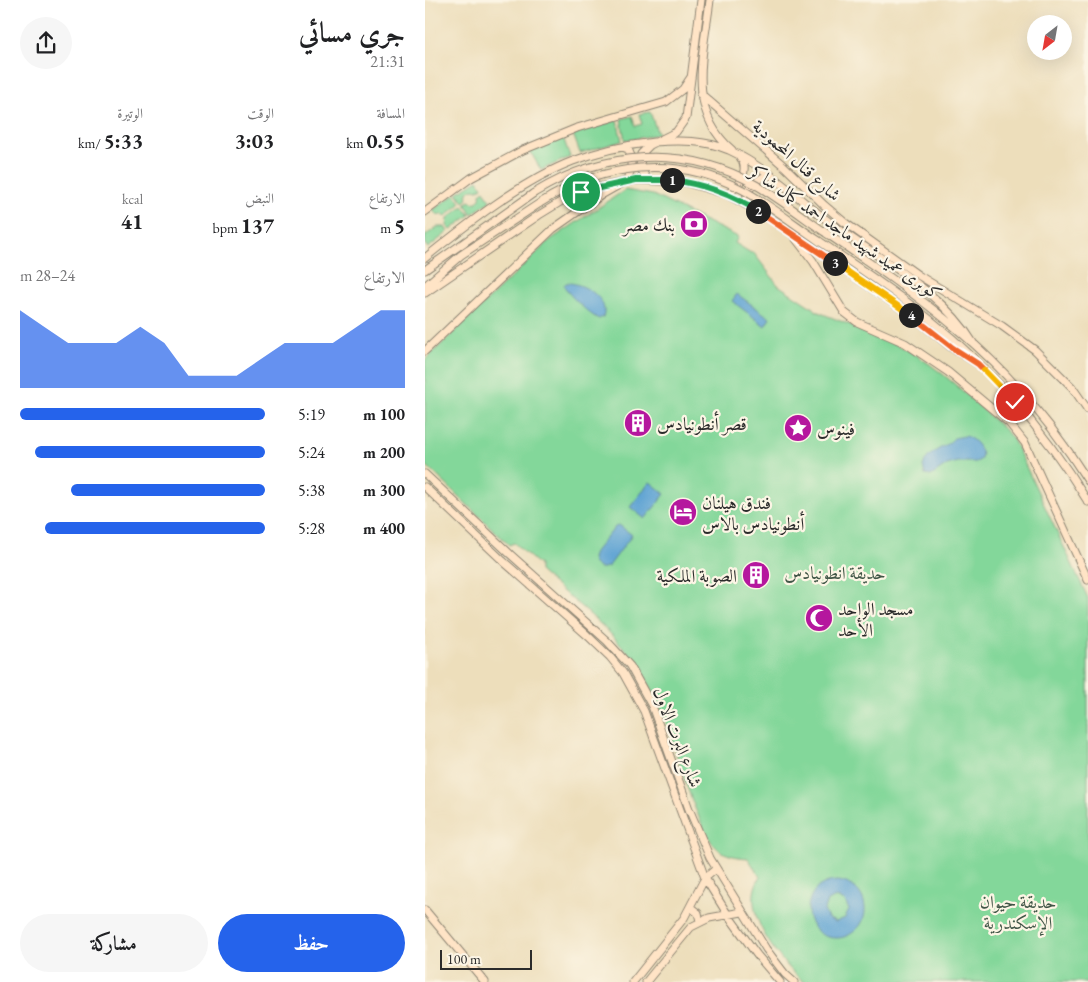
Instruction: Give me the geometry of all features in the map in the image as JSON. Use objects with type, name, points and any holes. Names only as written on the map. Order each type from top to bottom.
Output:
[{"type":"main road","points":[[647,179],[640,168],[640,159],[647,147],[671,135],[683,123],[689,106],[701,0]]},
{"type":"main road","points":[[710,0],[700,76],[701,94],[713,128],[720,138],[744,162],[745,171],[735,189],[726,194]]},
{"type":"main road","points":[[425,212],[463,183],[523,150],[577,128],[666,102],[683,89],[691,77]]},
{"type":"main road","name":"شارع قنال المحمودية","points":[[701,94],[784,166],[838,217],[917,275],[1002,326],[1029,346],[1056,370],[1088,410]]},
{"type":"main road","points":[[425,258],[478,218],[543,175],[573,161],[622,146],[654,142],[677,140],[718,146],[738,155],[771,176],[813,211],[931,295],[957,320],[974,344],[1038,412],[1088,481]]},
{"type":"main road","points":[[425,351],[553,229],[603,194],[626,181],[631,170],[631,156],[628,150],[622,146]]},
{"type":"main road","name":"كوبرى عميد شهيد ماجد احمد كمال شاكر","points":[[425,270],[534,193],[563,176],[608,162],[647,157],[674,158],[713,166],[741,177],[770,194],[910,291],[974,344]]},
{"type":"main road","name":"كوبرى عميد شهيد ماجد احمد كمال شاكر","points":[[425,286],[461,255],[540,203],[575,183],[601,174],[643,168],[680,169],[718,179],[742,190],[923,314],[978,364]]},
{"type":"main road","points":[[750,206],[746,200],[747,194],[759,179],[771,176]]},
{"type":"main road","points":[[425,293],[484,251],[560,202],[587,190],[626,181],[647,179],[684,182],[726,194],[750,206],[791,233],[915,318],[961,354],[978,364],[1009,395],[1038,430],[1060,458],[1088,502]]},
{"type":"main road","points":[[791,233],[813,261],[844,312],[857,322],[905,342],[964,384],[1015,429],[1025,443],[1088,580]]},
{"type":"main road","name":"شارع البرت الاول","points":[[425,474],[620,654],[645,692],[660,726],[689,809],[710,858],[775,962],[794,982]]},
{"type":"main road","name":"شارع البرت الاول","points":[[425,487],[610,657],[623,673],[638,697],[705,878],[728,915],[757,955],[780,982]]},
{"type":"main road","points":[[464,524],[471,517]]},
{"type":"main road","points":[[565,616],[571,608]]},
{"type":"main road","points":[[633,982],[691,907],[705,878],[716,869]]},
{"type":"main road","points":[[691,907],[697,912],[700,921]]},
{"type":"main road","points":[[425,910],[485,982]]},
{"type":"main road","points":[[646,982],[687,930],[700,921],[742,912]]},
{"type":"green space","points":[[650,112],[658,134],[625,141],[621,119],[632,116],[635,126],[642,124],[639,114]]},
{"type":"green space","points":[[617,120],[622,141],[580,153],[573,134]]},
{"type":"green space","points":[[563,137],[570,157],[541,170],[530,151]]},
{"type":"green space","points":[[478,180],[482,187],[478,190],[473,189],[470,191],[468,199],[464,202],[457,193]]},
{"type":"green space","points":[[484,190],[490,201],[472,214],[465,204],[469,201],[478,201],[480,193]]},
{"type":"green space","name":"حديقة انطونيادس","points":[[625,190],[653,195],[738,237],[735,243],[751,253],[753,252],[778,285],[816,311],[881,337],[917,355],[957,386],[1007,432],[1014,441],[1088,598],[1088,982],[804,982],[783,961],[764,934],[754,904],[755,890],[760,877],[748,858],[724,853],[713,844],[707,834],[695,808],[660,706],[633,659],[608,631],[539,571],[539,565],[514,543],[509,545],[425,464],[425,360],[550,240]]},
{"type":"green space","points":[[455,194],[461,203],[446,216],[437,215],[433,210]]},
{"type":"green space","points":[[463,206],[470,215],[451,230],[447,226],[448,218]]},
{"type":"green space","points":[[437,227],[445,227],[448,232],[428,248],[425,244],[425,236]]},
{"type":"water","points":[[566,283],[580,285],[593,292],[602,304],[604,310],[603,317],[599,319],[595,317],[579,304],[566,289],[564,285]]},
{"type":"water","points":[[737,294],[770,318],[765,326],[732,301]]},
{"type":"water","points":[[965,436],[974,441],[978,446],[982,455],[980,460],[947,465],[931,476],[925,475],[923,466],[929,456],[954,438]]},
{"type":"water","points":[[650,482],[665,494],[645,519],[630,507]]},
{"type":"water","points":[[619,525],[632,535],[609,566],[599,568],[593,563],[594,553],[616,526]]},
{"type":"water","points":[[839,881],[847,883],[857,889],[861,895],[864,903],[864,918],[851,934],[837,938],[824,936],[815,929],[810,920],[808,910],[810,899],[816,890],[825,883]],"holes":[[[836,897],[845,901],[849,910],[845,918],[836,922],[828,919],[824,910],[827,901]]]},
{"type":"place","name":"بنك مصر","points":[[694,224]]},
{"type":"place","name":"قصر أنطونيادس","points":[[638,423]]},
{"type":"place","name":"فينوس","points":[[798,428]]},
{"type":"place","name":"فندق هيلنان أنطونيادس بالاس","points":[[683,512]]},
{"type":"place","name":"الصوبة الملكية","points":[[756,575]]},
{"type":"place","name":"مسجد الواحد الأحد","points":[[819,618]]},
{"type":"route","points":[[581,192],[626,181],[647,179],[698,184],[726,194],[765,215],[915,318],[961,354],[978,364],[1015,402]]},
{"type":"park label","name":"حديقة حيوان الإسكندرية","points":[[1018,911]]}]
